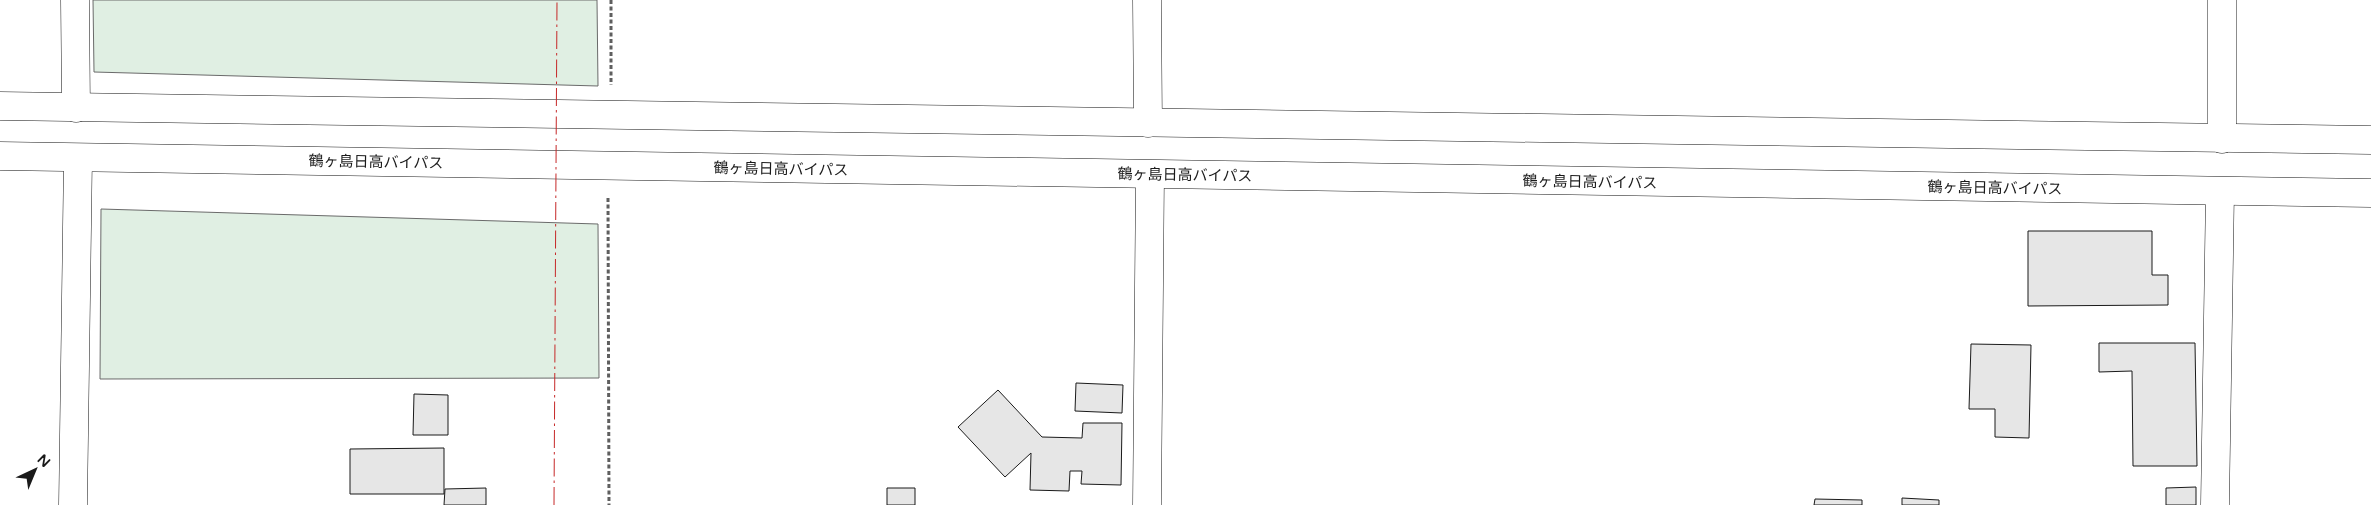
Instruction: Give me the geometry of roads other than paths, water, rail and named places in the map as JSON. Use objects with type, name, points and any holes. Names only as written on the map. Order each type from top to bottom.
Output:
[{"type":"main road","points":[[75,0],[76,108]]},
{"type":"main road","points":[[1147,0],[1148,123]]},
{"type":"main road","points":[[2222,0],[2222,138]]},
{"type":"main road","points":[[0,106],[2371,140]]},
{"type":"main road","name":"鶴ヶ島日高バイパス","points":[[0,156],[2371,193]]},
{"type":"main road","points":[[73,505],[78,158]]},
{"type":"main road","points":[[1147,505],[1150,175]]},
{"type":"main road","points":[[2215,505],[2220,192]]}]
